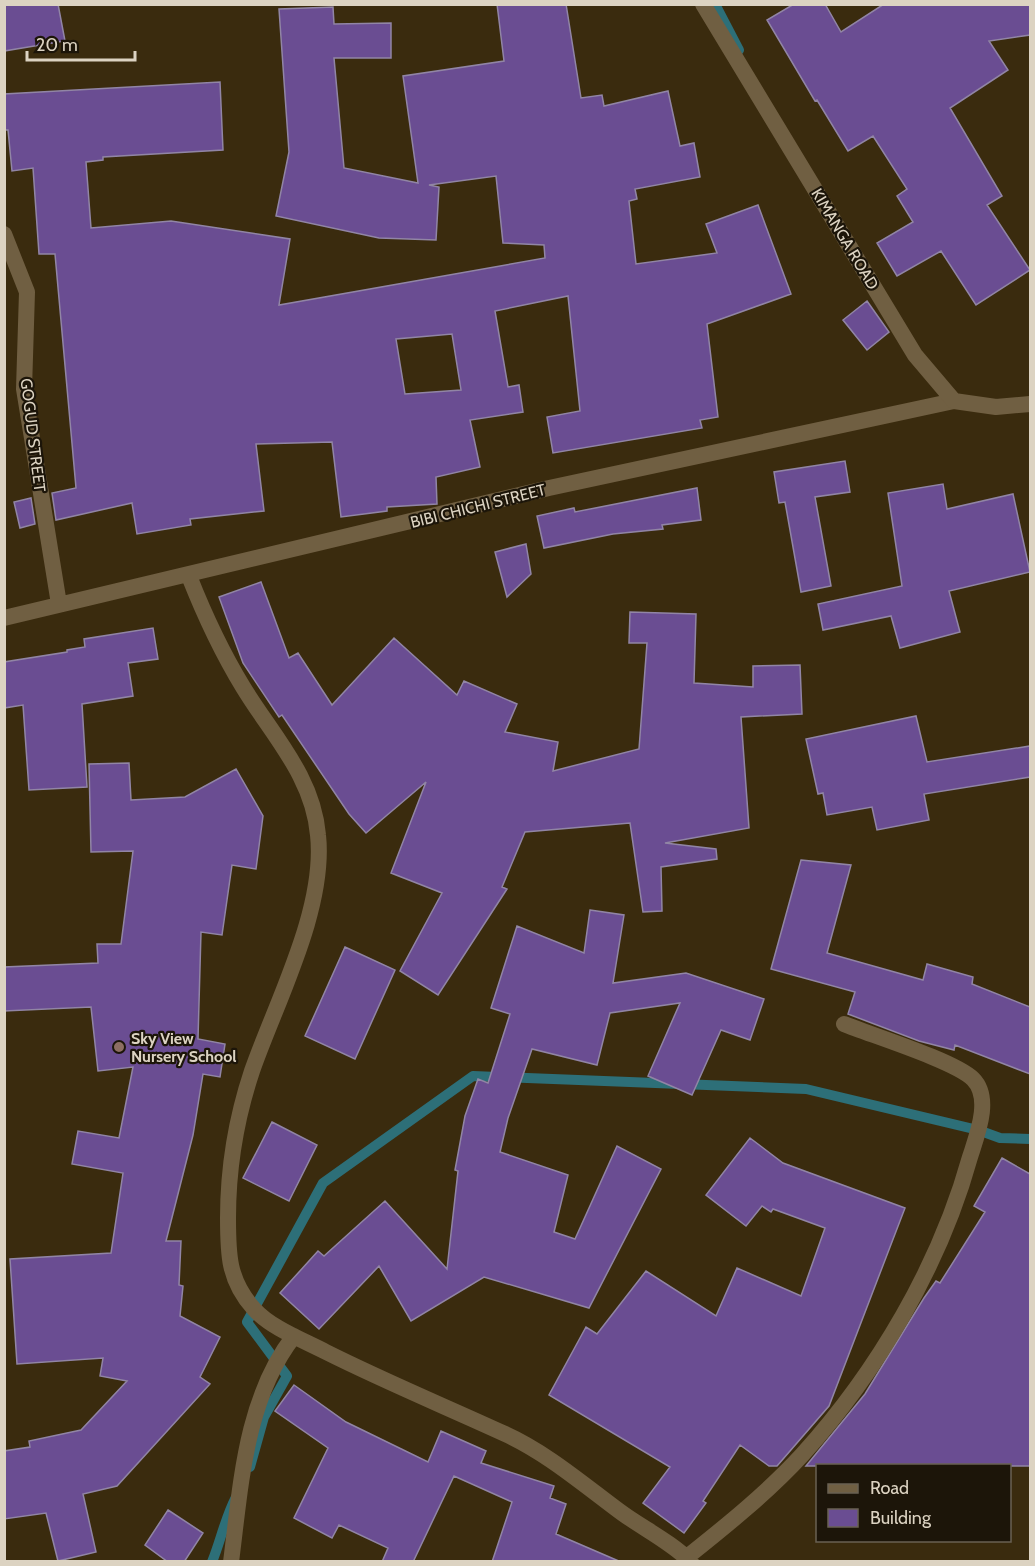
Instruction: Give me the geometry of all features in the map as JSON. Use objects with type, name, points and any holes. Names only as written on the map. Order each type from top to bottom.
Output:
[{"type":"street","name":"KIMANGA ROAD","points":[[703,4],[915,355],[954,401]]},
{"type":"street","name":"GOGUD STREET","points":[[4,234],[27,292],[24,388],[59,604]]},
{"type":"street","points":[[954,401],[996,407],[1030,404]]},
{"type":"street","name":"BIBI CHICHI STREET","points":[[4,618],[189,576],[549,488],[954,401]]},
{"type":"street","points":[[189,576],[219,646],[244,690],[287,749],[310,795],[318,835],[318,874],[307,920],[279,1004],[252,1072],[235,1135],[228,1177],[229,1263],[238,1287],[255,1310],[294,1336],[417,1396],[508,1435],[584,1484],[689,1559],[800,1456],[841,1408],[919,1285],[961,1190],[981,1110],[982,1095],[973,1079],[932,1058],[844,1024]]},
{"type":"street","points":[[231,1562],[252,1429],[276,1359],[294,1336]]},
{"type":"building","points":[[4,4],[58,4],[65,41],[4,51]]},
{"type":"building","points":[[497,4],[566,4],[581,98],[602,95],[604,106],[668,91],[680,146],[694,143],[700,177],[635,189],[637,199],[629,201],[636,264],[717,253],[706,224],[758,205],[791,294],[707,324],[718,417],[700,420],[702,428],[553,453],[547,417],[580,411],[568,296],[495,311],[508,387],[519,385],[523,412],[470,420],[480,467],[436,477],[437,504],[387,507],[387,511],[341,517],[332,442],[256,444],[264,511],[190,519],[191,525],[137,534],[132,503],[56,520],[52,493],[76,488],[55,254],[39,254],[33,168],[12,171],[8,130],[4,130],[4,94],[220,82],[223,150],[103,157],[103,160],[86,162],[91,228],[171,221],[290,239],[279,305],[545,258],[544,245],[503,243],[496,176],[429,185],[439,187],[436,240],[379,238],[276,216],[289,152],[279,9],[333,7],[334,24],[391,23],[391,58],[334,58],[344,168],[418,183],[403,76],[504,61]],"holes":[[[452,334],[461,390],[405,394],[396,339]]]},
{"type":"building","points":[[794,4],[825,4],[841,32],[884,4],[1030,4],[1030,35],[989,41],[1008,70],[950,108],[1002,196],[987,205],[1030,270],[976,305],[941,251],[897,276],[877,243],[913,222],[897,196],[907,189],[873,136],[848,151],[817,100],[815,101],[767,20]]},
{"type":"building","points":[[867,301],[889,332],[867,350],[843,320]]},
{"type":"building","points":[[845,461],[850,492],[815,497],[831,586],[801,592],[785,502],[779,503],[774,472]]},
{"type":"building","points":[[943,484],[947,509],[1013,494],[1030,572],[949,591],[960,632],[900,648],[891,616],[823,630],[818,604],[902,586],[888,493]]},
{"type":"building","points":[[697,488],[701,520],[662,525],[663,529],[613,534],[544,548],[537,516],[574,508],[575,512]]},
{"type":"building","points":[[31,498],[35,524],[20,528],[14,502]]},
{"type":"building","points":[[526,544],[531,574],[507,597],[495,552]]},
{"type":"building","points":[[261,582],[289,658],[298,653],[332,705],[394,638],[457,695],[464,681],[517,704],[505,732],[558,742],[553,771],[639,749],[647,643],[629,643],[630,612],[696,614],[694,683],[753,687],[753,666],[800,665],[802,714],[741,717],[749,828],[665,843],[716,849],[717,859],[661,867],[662,911],[643,912],[630,823],[525,832],[502,887],[507,889],[438,995],[400,971],[442,893],[391,873],[426,782],[366,833],[349,814],[282,715],[279,717],[243,663],[219,597]]},
{"type":"building","points":[[153,628],[158,659],[128,663],[133,696],[82,704],[87,787],[29,790],[23,705],[4,708],[4,662],[85,647],[84,639]]},
{"type":"building","points":[[916,716],[927,762],[1030,746],[1030,777],[924,794],[929,820],[877,830],[872,807],[827,815],[823,793],[818,794],[806,739]]},
{"type":"building","points":[[129,763],[131,800],[185,797],[236,769],[263,816],[256,869],[232,865],[222,935],[201,932],[198,1039],[225,1044],[220,1077],[203,1074],[193,1135],[166,1241],[181,1241],[179,1285],[183,1286],[180,1316],[220,1337],[200,1377],[210,1384],[117,1486],[83,1494],[96,1552],[58,1561],[46,1513],[4,1519],[4,1451],[30,1447],[29,1441],[81,1430],[127,1381],[100,1376],[103,1358],[17,1364],[10,1259],[111,1253],[123,1173],[72,1164],[78,1131],[119,1138],[133,1067],[98,1071],[91,1007],[4,1011],[4,967],[98,963],[97,944],[121,944],[133,851],[91,852],[89,764]]},
{"type":"building","points":[[801,860],[851,865],[827,953],[923,980],[927,964],[973,977],[972,984],[1030,1007],[1030,1074],[955,1045],[954,1050],[919,1041],[848,1014],[855,992],[771,969]]},
{"type":"building","points":[[590,910],[624,915],[613,983],[686,973],[764,999],[750,1040],[721,1030],[692,1095],[648,1076],[680,1003],[610,1013],[597,1065],[532,1049],[508,1118],[500,1152],[568,1175],[554,1232],[575,1239],[617,1146],[661,1169],[589,1308],[484,1277],[411,1321],[379,1266],[319,1329],[280,1293],[318,1251],[324,1256],[385,1201],[447,1269],[458,1171],[455,1170],[465,1116],[478,1079],[488,1083],[510,1014],[491,1008],[517,926],[584,953]]},
{"type":"building","points":[[345,947],[395,970],[355,1059],[305,1036]]},
{"type":"building","points":[[272,1122],[317,1145],[289,1201],[243,1178]]},
{"type":"building","points":[[750,1138],[783,1163],[905,1208],[829,1406],[777,1466],[769,1466],[740,1445],[703,1501],[706,1503],[684,1533],[643,1503],[670,1467],[549,1395],[586,1327],[597,1334],[646,1271],[716,1316],[737,1268],[801,1296],[825,1228],[773,1209],[771,1212],[762,1206],[746,1226],[706,1195]]},
{"type":"building","points":[[1002,1158],[1030,1174],[1030,1466],[1011,1466],[1011,1464],[816,1464],[816,1466],[806,1466],[865,1394],[924,1298],[936,1281],[940,1283],[985,1212],[974,1206]]},
{"type":"building","points":[[294,1385],[346,1422],[428,1462],[441,1431],[486,1451],[481,1463],[554,1486],[550,1498],[566,1504],[556,1534],[621,1562],[492,1562],[512,1502],[454,1476],[413,1562],[382,1562],[388,1548],[339,1525],[332,1538],[294,1518],[328,1448],[275,1411]]},
{"type":"building","points":[[168,1510],[203,1533],[184,1562],[168,1562],[145,1545]]},
{"type":"waterway","points":[[715,4],[739,50]]},
{"type":"waterway","points":[[250,1467],[264,1417],[287,1376],[247,1322],[323,1183],[473,1076],[806,1089],[978,1130],[1000,1138],[1030,1139]]},
{"type":"waterway","points":[[212,1562],[236,1497]]},
{"type":"place","name":"Sky View Nursery School","points":[[119,1047]]}]
